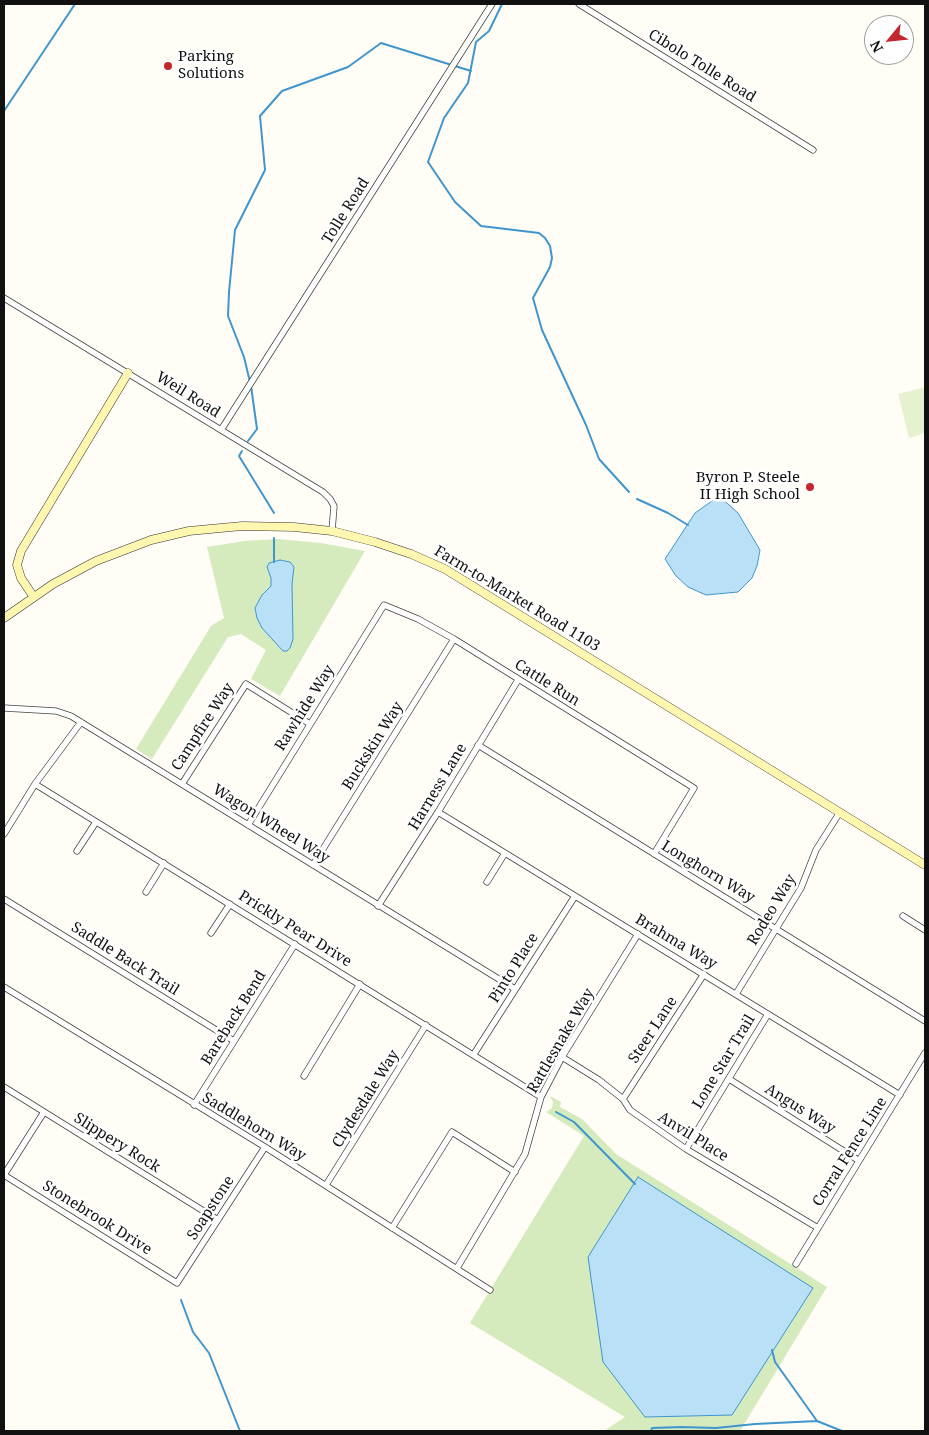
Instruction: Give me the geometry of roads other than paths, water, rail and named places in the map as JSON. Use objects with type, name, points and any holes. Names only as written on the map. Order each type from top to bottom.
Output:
[{"type":"main road","points":[[33,596],[21,578],[17,565],[21,551],[128,373]]},
{"type":"main road","name":"Farm-to-Market Road 1103","points":[[4,618],[33,596],[96,561],[150,540],[189,531],[260,526],[332,531],[375,542],[411,554],[445,569],[925,865]]},
{"type":"street","name":"Tolle Road","points":[[221,430],[492,4]]},
{"type":"street","name":"Cibolo Tolle Road","points":[[579,4],[813,150]]},
{"type":"street","name":"Weil Road","points":[[4,298],[323,492],[334,506],[335,513],[332,531]]},
{"type":"street","name":"Cattle Run","points":[[384,605],[418,619],[454,639],[694,788],[654,854]]},
{"type":"street","name":"Rawhide Way","points":[[248,825],[384,605]]},
{"type":"street","name":"Buckskin Way","points":[[313,866],[454,639]]},
{"type":"street","name":"Harness Lane","points":[[378,906],[438,812],[518,680]]},
{"type":"street","name":"Campfire Way","points":[[182,784],[246,684],[310,724]]},
{"type":"street","name":"Wagon Wheel Way","points":[[4,708],[56,711],[71,716],[515,990]]},
{"type":"street","points":[[4,834],[35,784],[81,722]]},
{"type":"street","name":"Longhorn Way","points":[[478,745],[925,1021]]},
{"type":"street","name":"Prickly Pear Drive","points":[[35,784],[541,1097]]},
{"type":"street","name":"Brahma Way","points":[[438,812],[900,1095]]},
{"type":"street","name":"Rodeo Way","points":[[736,994],[801,888],[816,850],[840,812]]},
{"type":"street","points":[[77,851],[96,822]]},
{"type":"street","points":[[487,882],[505,853]]},
{"type":"street","points":[[146,892],[164,863]]},
{"type":"street","name":"Pinto Place","points":[[474,1054],[575,896]]},
{"type":"street","name":"Saddle Back Trail","points":[[4,899],[234,1041]]},
{"type":"street","points":[[211,933],[230,904]]},
{"type":"street","points":[[903,916],[925,930]]},
{"type":"street","name":"Rattlesnake Way","points":[[457,1268],[524,1154],[541,1097],[562,1057],[638,934]]},
{"type":"street","name":"Bareback Bend","points":[[194,1105],[295,944]]},
{"type":"street","name":"Steer Lane","points":[[623,1099],[704,974]]},
{"type":"street","points":[[304,1076],[360,984]]},
{"type":"street","name":"Saddlehorn Way","points":[[4,987],[194,1105],[266,1147],[490,1290]]},
{"type":"street","name":"Lone Star Trail","points":[[686,1149],[768,1014]]},
{"type":"street","name":"Clydesdale Way","points":[[326,1186],[426,1025]]},
{"type":"street","name":"Corral Fence Line","points":[[796,1264],[925,1053]]},
{"type":"street","name":"Anvil Place","points":[[562,1057],[599,1080],[623,1099],[630,1110],[686,1149],[818,1228]]},
{"type":"street","name":"Angus Way","points":[[729,1079],[858,1160]]},
{"type":"street","name":"Slippery Rock","points":[[4,1087],[218,1220]]},
{"type":"street","points":[[4,1175],[44,1112]]},
{"type":"street","points":[[392,1228],[452,1132],[515,1172]]},
{"type":"street","name":"Soapstone","points":[[177,1282],[266,1147]]},
{"type":"street","name":"Stonebrook Drive","points":[[4,1175],[177,1282]]},
{"type":"water","points":[[719,496],[738,513],[760,550],[757,566],[752,578],[738,592],[706,595],[688,587],[676,576],[665,559],[695,513]]},
{"type":"water","points":[[280,560],[290,562],[294,567],[292,584],[293,639],[287,651],[283,651],[262,628],[255,608],[262,595],[271,586],[271,578],[267,567],[269,563]]},
{"type":"water","points":[[638,1177],[813,1288],[732,1415],[645,1417],[603,1362],[588,1257]]},
{"type":"waterway","points":[[4,111],[75,4]]},
{"type":"waterway","points":[[502,4],[489,31],[476,42],[468,83],[444,118],[428,162],[455,202],[481,226],[539,233],[550,246],[552,258],[550,267],[533,298],[542,330],[586,425],[599,459],[629,492]]},
{"type":"waterway","points":[[250,382],[244,357],[228,316],[235,230],[265,170],[260,116],[282,91],[348,67],[381,43],[471,71]]},
{"type":"waterway","points":[[248,441],[257,429],[251,386]]},
{"type":"waterway","points":[[242,451],[239,456],[274,513]]},
{"type":"waterway","points":[[637,499],[668,513],[688,525]]},
{"type":"waterway","points":[[274,538],[274,562]]},
{"type":"waterway","points":[[556,1112],[574,1122],[635,1184]]},
{"type":"waterway","points":[[181,1300],[193,1332],[209,1353],[240,1431]]},
{"type":"waterway","points":[[772,1350],[775,1362],[817,1421]]},
{"type":"waterway","points":[[651,1431],[652,1428],[716,1428],[817,1421],[842,1431]]},
{"type":"place","name":"Parking Solutions","points":[[168,66]]},
{"type":"place","name":"Byron P. Steele II High School","points":[[810,487]]}]
